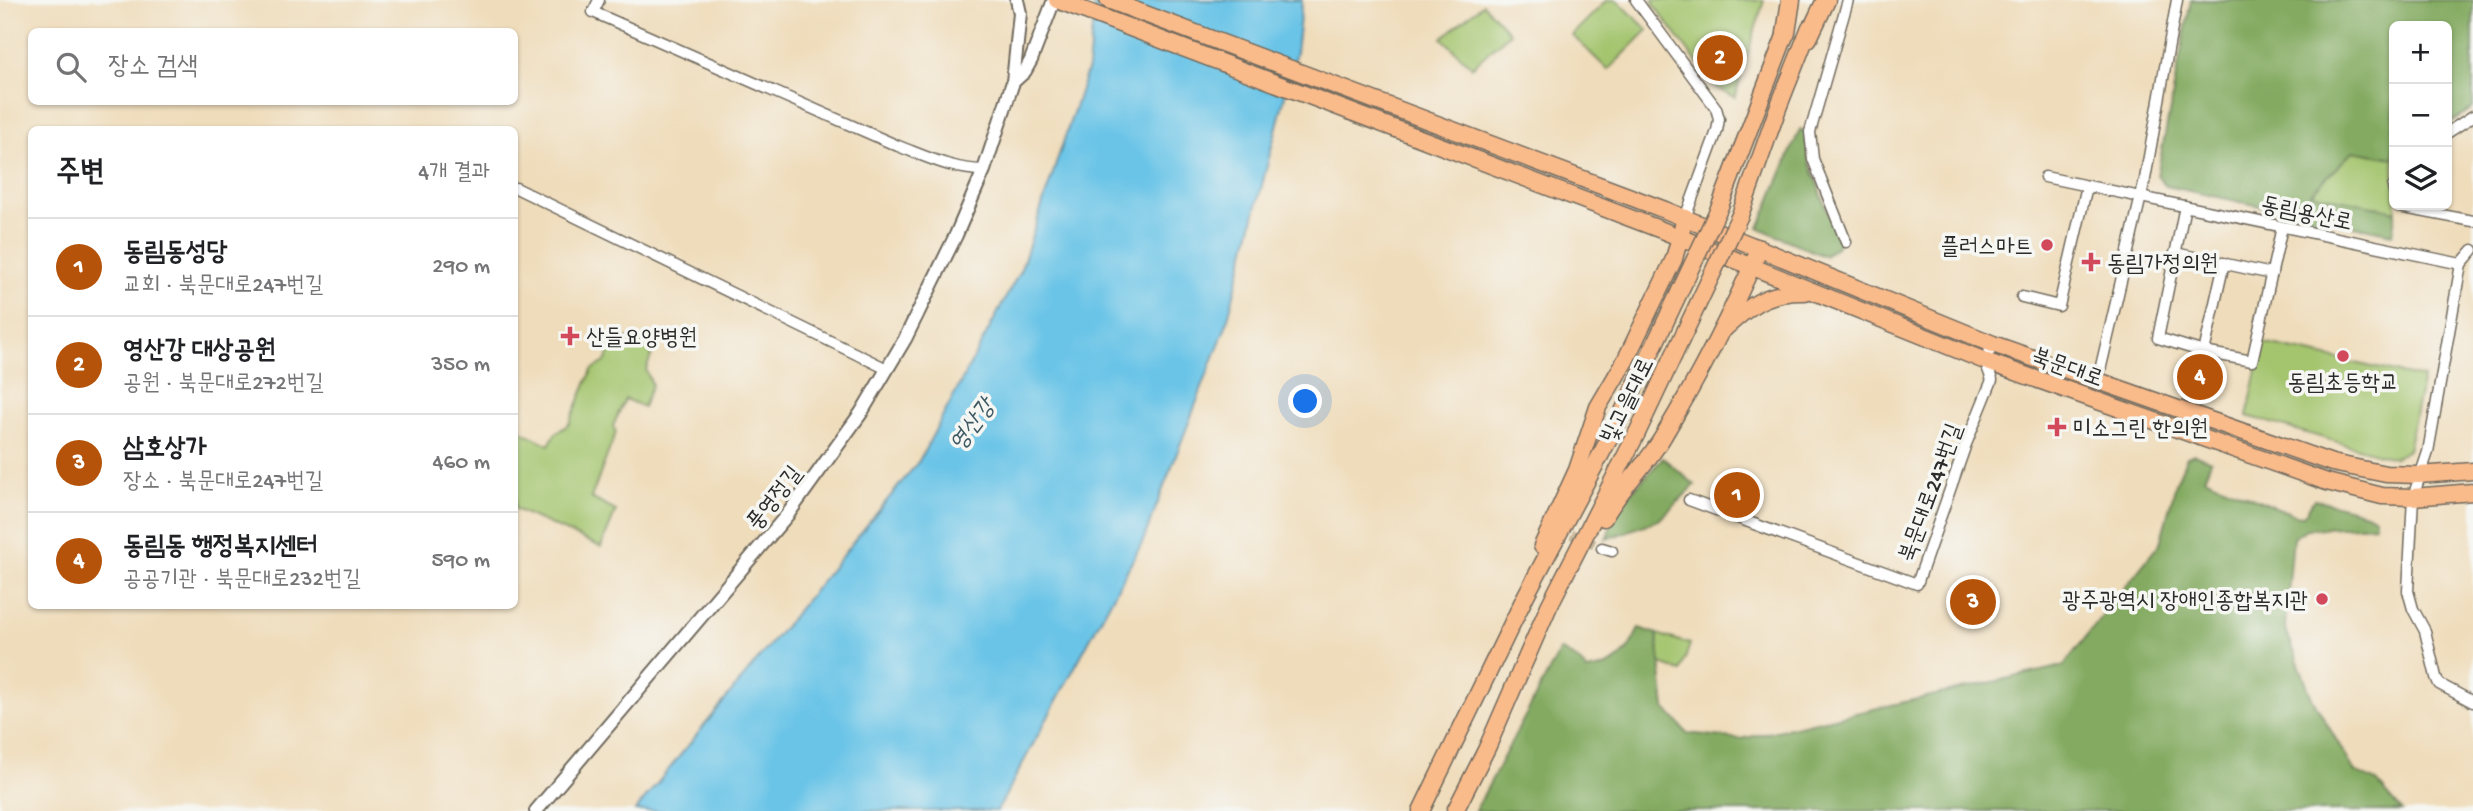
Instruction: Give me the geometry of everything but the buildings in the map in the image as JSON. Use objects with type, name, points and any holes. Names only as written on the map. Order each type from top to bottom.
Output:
[{"type":"highway","points":[[1786,33],[1791,0]]},
{"type":"highway","points":[[1808,38],[1826,0]]},
{"type":"main road","name":"북문대로","points":[[1056,0],[1660,229],[1985,361],[2327,482],[2382,496],[2413,497],[2473,492]]},
{"type":"main road","name":"북문대로","points":[[1108,0],[1665,210],[1993,344],[2332,464],[2386,474],[2419,475],[2473,471]]},
{"type":"main road","name":"빛고을대로","points":[[1455,811],[1487,748],[1549,606],[1637,433],[1740,215],[1778,108],[1808,38],[1817,0]]},
{"type":"main road","name":"빛고을대로","points":[[1422,811],[1526,595],[1618,422],[1720,206],[1786,33]]},
{"type":"main road","points":[[1526,595],[1546,533],[1577,470],[1598,407],[1674,259],[1685,218]]},
{"type":"main road","points":[[1549,606],[1586,555],[1612,503],[1663,438],[1722,331],[1760,248]]},
{"type":"main road","points":[[1722,331],[1759,300],[1787,292],[1814,292]]},
{"type":"street","points":[[599,0],[593,12],[898,146],[947,165],[967,170],[984,170]]},
{"type":"street","points":[[1013,82],[1020,13],[1017,0]]},
{"type":"street","name":"풍영정길","points":[[536,811],[788,514],[850,430],[923,306],[984,170],[1013,82],[1025,71],[1031,60],[1056,0]]},
{"type":"street","points":[[1636,0],[1716,108],[1717,131],[1685,218]]},
{"type":"street","points":[[1846,242],[1813,159],[1810,132],[1849,0]]},
{"type":"street","points":[[2098,379],[2141,197],[2177,0]]},
{"type":"street","points":[[2452,130],[2473,116]]},
{"type":"street","name":"동림용산로","points":[[2045,177],[2461,264]]},
{"type":"street","points":[[2022,297],[2059,306],[2087,186]]},
{"type":"street","points":[[518,189],[887,369]]},
{"type":"street","points":[[2185,206],[2158,338],[2204,352],[2252,361],[2282,227]]},
{"type":"street","points":[[2433,210],[2473,221]]},
{"type":"street","points":[[2473,250],[2461,264],[2430,445],[2413,497],[2408,591],[2413,609],[2425,631],[2440,684],[2473,702]]},
{"type":"street","points":[[2175,253],[2272,274]]},
{"type":"street","points":[[2204,352],[2224,263]]},
{"type":"street","name":"북문대로247번길","points":[[1689,500],[1917,584],[1966,444],[1992,380],[1985,361],[1993,344]]},
{"type":"green space","points":[[1607,0],[1617,0],[1648,30],[1608,70],[1572,35]]},
{"type":"green space","points":[[1653,0],[1764,0],[1735,97],[1716,88]]},
{"type":"green space","points":[[2191,0],[2473,0],[2473,108],[2452,122],[2452,21],[2389,21],[2389,157],[2353,151],[2311,193],[2396,211],[2392,234],[2166,186],[2157,176]]},
{"type":"green space","points":[[1483,4],[1510,33],[1472,67],[1442,38]]},
{"type":"green space","points":[[1800,129],[1806,132],[1808,158],[1839,242],[1824,256],[1759,228]]},
{"type":"green space","points":[[2353,151],[2389,157],[2389,210],[2310,194]]},
{"type":"green space","points":[[623,337],[654,348],[646,370],[652,385],[643,407],[625,399],[613,426],[616,432],[591,498],[616,511],[601,547],[518,510],[518,430],[549,445],[555,434],[569,424],[592,370],[605,362],[615,339]]},
{"type":"green space","points":[[2263,343],[2423,378],[2408,450],[2393,458],[2247,416]]},
{"type":"green space","points":[[2194,454],[2211,461],[2204,478],[2295,515],[2302,516],[2314,499],[2375,518],[2375,525],[2307,529],[2293,538],[2285,627],[2312,698],[2355,772],[2377,782],[2402,811],[1475,811],[1560,650],[1578,660],[1587,671],[1597,669],[1619,658],[1630,646],[1639,628],[1657,634],[1665,708],[1687,733],[1741,739],[2063,666],[2160,543],[2177,480],[2187,457]]},
{"type":"green space","points":[[1663,458],[1695,485],[1659,520],[1606,539],[1619,505]]},
{"type":"green space","points":[[1657,634],[1690,644],[1681,671],[1660,664]]},
{"type":"water","name":"영산강","points":[[1095,0],[1302,0],[1296,52],[1226,326],[1143,541],[997,811],[635,811],[919,461],[1021,269],[1088,68]]},
{"type":"tunnel","points":[[1544,522],[1602,548]]},
{"type":"place","name":"영산강 대상공원","points":[[1720,58]]},
{"type":"place","name":"플러스마트","points":[[2047,245]]},
{"type":"place","name":"동림가정의원","points":[[2091,262]]},
{"type":"place","name":"산들요양병원","points":[[570,336]]},
{"type":"place","name":"동림초등학교","points":[[2343,356]]},
{"type":"place","name":"동림동 행정복지센터","points":[[2200,377]]},
{"type":"place","name":"미소그린 한의원","points":[[2057,427]]},
{"type":"place","name":"동림동성당","points":[[1737,495]]},
{"type":"place","name":"광주광역시 장애인종합복지관","points":[[2322,599]]},
{"type":"place","name":"삼호상가","points":[[1973,602]]}]
